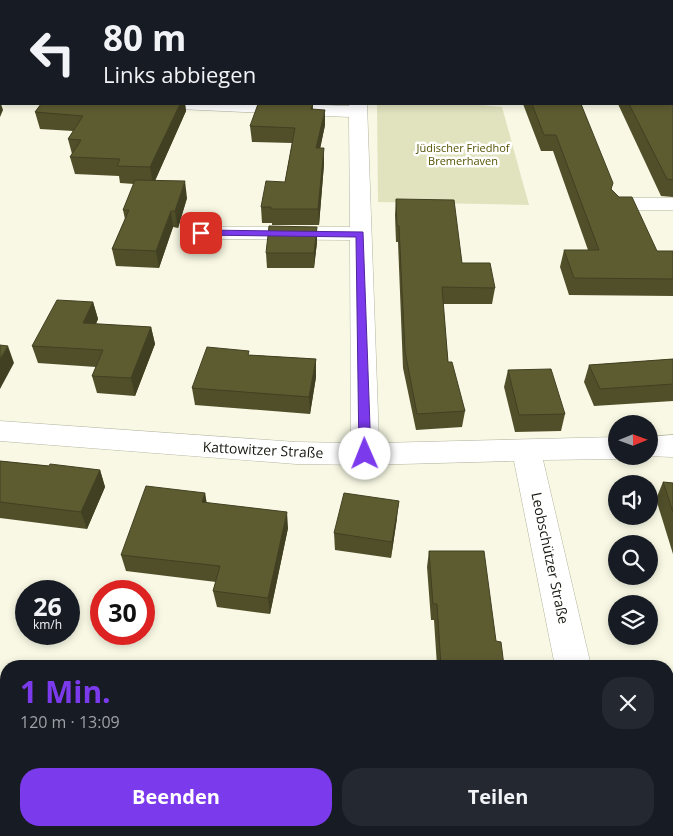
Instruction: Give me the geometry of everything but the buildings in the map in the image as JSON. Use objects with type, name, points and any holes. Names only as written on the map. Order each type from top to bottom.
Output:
[{"type":"street","points":[[224,105],[358,108],[365,454]]},
{"type":"street","points":[[618,204],[673,204]]},
{"type":"street","points":[[201,233],[360,234]]},
{"type":"street","name":"Kattowitzer Straße","points":[[0,431],[296,453],[365,454],[608,448]]},
{"type":"street","points":[[658,447],[673,446]]},
{"type":"street","name":"Leobschützer Straße","points":[[526,450],[572,660]]},
{"type":"green space","name":"Jüdischer Friedhof Bremerhaven","points":[[377,105],[483,105],[502,107],[529,205],[378,202]]},
{"type":"route","points":[[201,233],[360,234],[365,454]]}]
